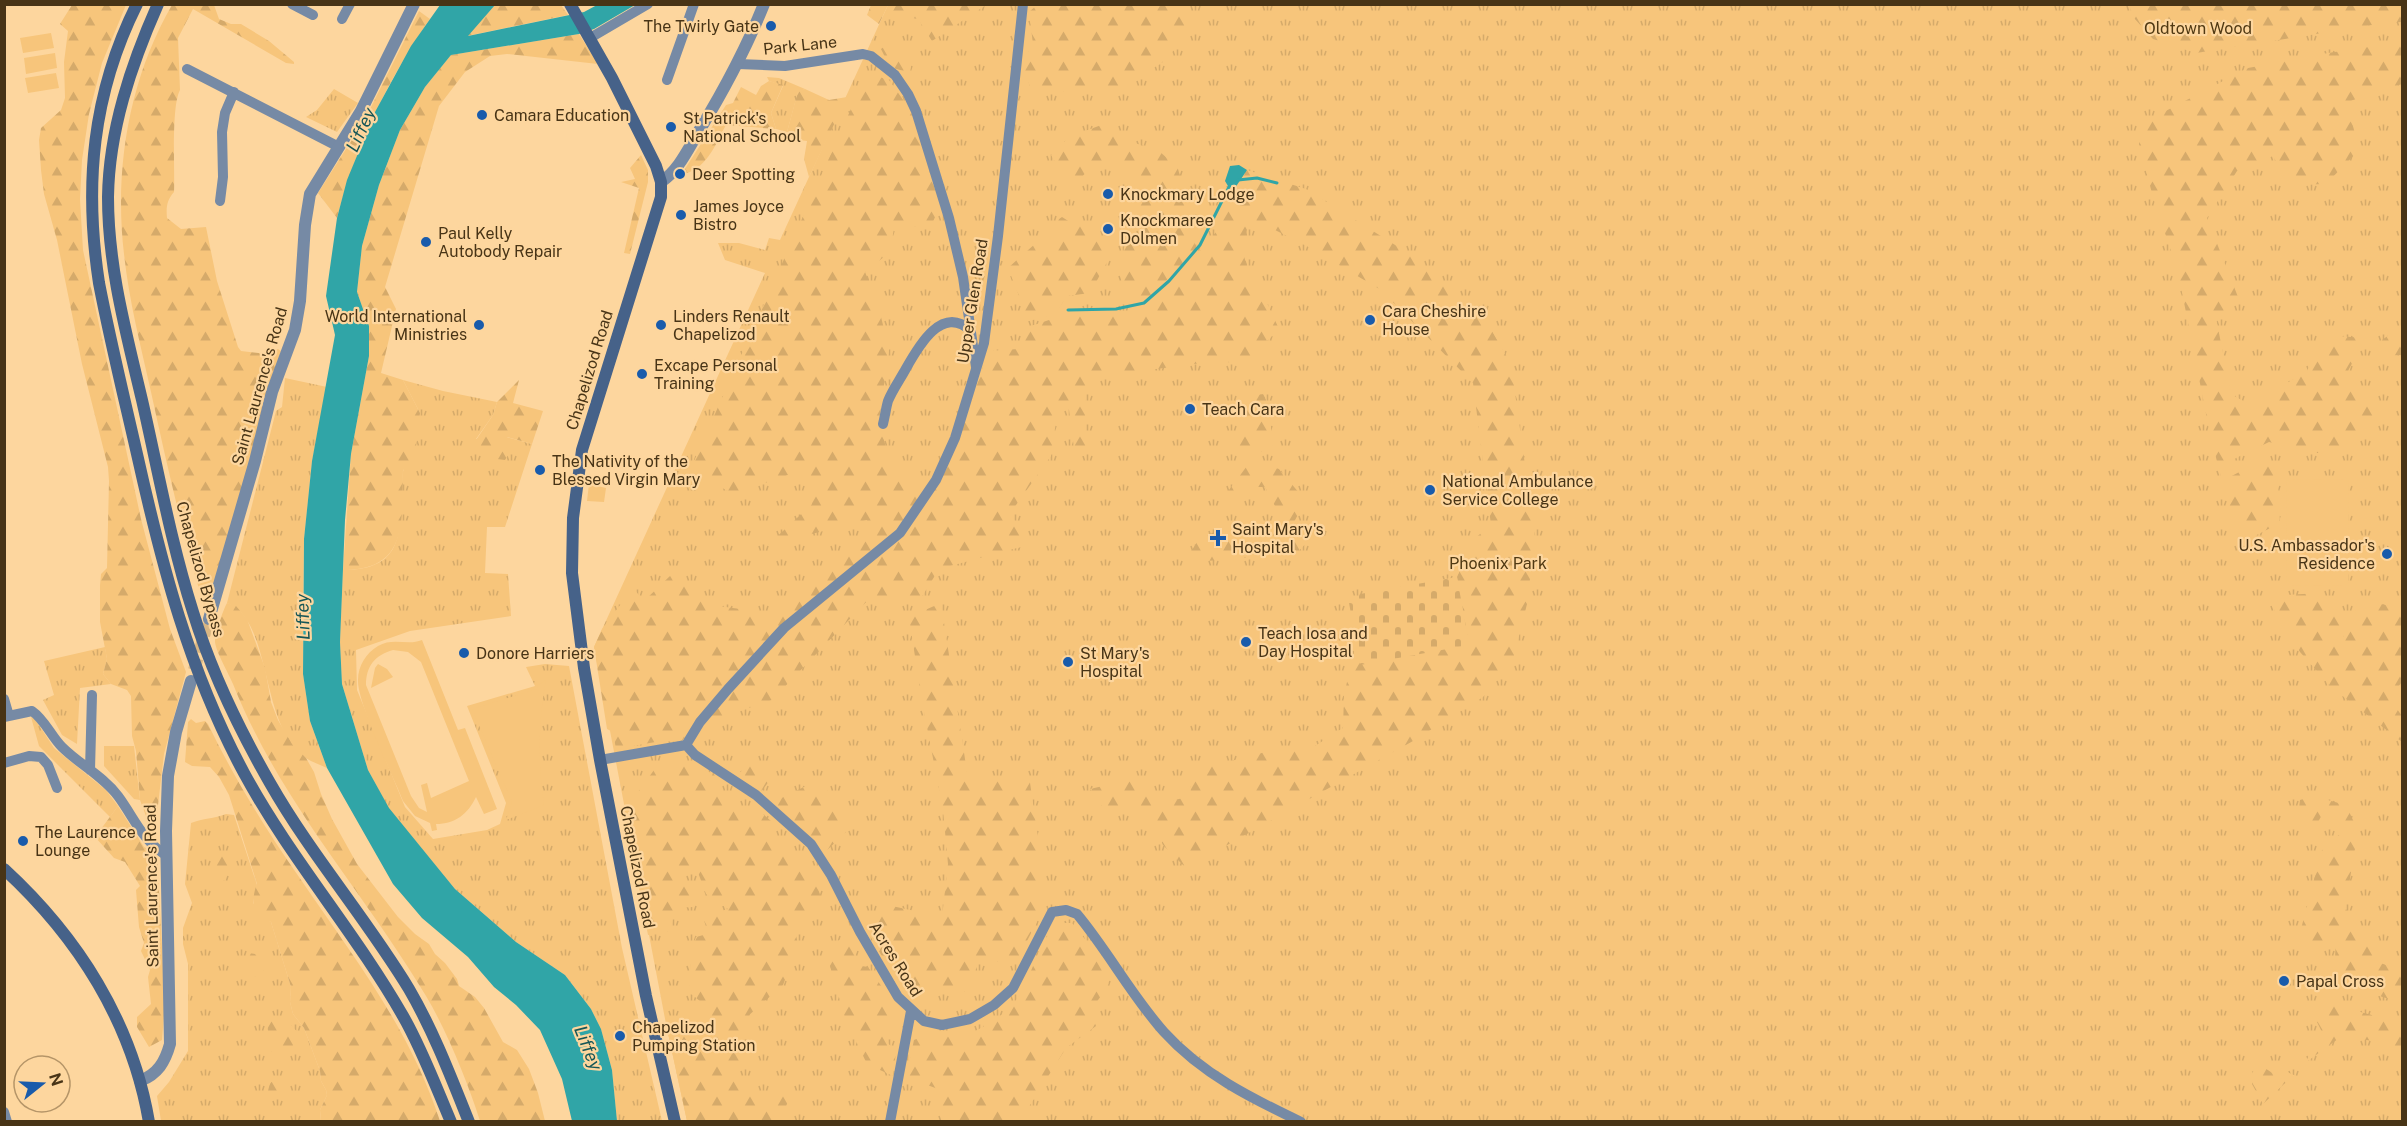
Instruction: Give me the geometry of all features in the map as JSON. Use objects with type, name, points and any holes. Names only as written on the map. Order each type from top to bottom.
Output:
[{"type":"main road","name":"Chapelizod Bypass","points":[[137,4],[106,83],[97,124],[91,195],[92,239],[112,346],[158,548],[178,619],[207,697],[244,772],[266,810],[405,1018],[451,1122]]},
{"type":"main road","name":"Chapelizod Bypass","points":[[158,4],[138,51],[117,124],[108,196],[110,242],[120,310],[193,613],[223,691],[271,786],[409,989],[430,1030],[469,1122]]},
{"type":"main road","points":[[572,7],[656,166],[661,182]]},
{"type":"main road","name":"Chapelizod Road","points":[[661,182],[661,197],[585,441],[575,500],[572,573],[574,601],[600,760],[646,996],[675,1122]]},
{"type":"main road","points":[[4,869],[48,914],[100,986],[124,1032],[141,1081],[149,1122]]},
{"type":"street","points":[[292,4],[313,15]]},
{"type":"street","points":[[342,19],[350,4]]},
{"type":"street","name":"Saint Laurence's Road","points":[[209,619],[255,461],[272,392],[295,330],[310,194],[361,111],[414,4]]},
{"type":"street","points":[[588,36],[648,4]]},
{"type":"street","points":[[667,80],[694,4]]},
{"type":"street","points":[[661,182],[676,169],[738,64],[764,4]]},
{"type":"street","name":"Upper Glen Road","points":[[686,745],[700,722],[784,628],[900,533],[936,480],[955,438],[984,343],[1023,4]]},
{"type":"street","name":"Park Lane","points":[[738,64],[785,66],[859,54],[871,56],[895,75],[916,111],[949,218],[963,277],[970,331]]},
{"type":"street","points":[[187,69],[339,147]]},
{"type":"street","points":[[220,201],[223,177],[222,132],[225,113],[234,92]]},
{"type":"street","points":[[883,424],[889,399],[918,348],[935,328],[950,321],[962,323],[970,331],[977,369]]},
{"type":"street","name":"Saint Laurence's Road","points":[[141,1081],[159,1069],[166,1059],[170,1044],[168,776],[176,732],[191,681]]},
{"type":"street","points":[[90,770],[92,695]]},
{"type":"street","points":[[4,699],[7,716],[32,711],[39,716],[50,735],[64,749],[116,793],[141,833],[152,846],[167,856]]},
{"type":"street","points":[[600,760],[686,745]]},
{"type":"street","name":"Acres Road","points":[[686,745],[695,755],[756,795],[811,844],[831,875],[860,932],[898,997],[924,1021],[942,1025],[970,1019],[994,1005],[1014,988],[1052,912],[1066,910],[1077,914],[1144,1008],[1187,1054],[1215,1076],[1249,1097],[1301,1122]]},
{"type":"street","points":[[4,763],[35,755],[41,757],[48,765],[57,788]]},
{"type":"street","points":[[890,1122],[911,1011]]},
{"type":"street","points":[[4,1112],[8,1122]]},
{"type":"green space","points":[[896,4],[986,5],[932,41],[918,19],[891,14]]},
{"type":"green space","points":[[72,5],[126,5],[102,63],[89,114],[82,160],[80,199],[83,250],[141,519],[170,629],[186,672],[164,754],[155,831],[150,827],[140,800],[136,751],[132,736],[131,696],[127,690],[111,684],[103,674],[107,659],[100,622],[100,585],[101,574],[107,568],[108,467],[82,364],[57,240],[44,194],[41,170],[39,140],[41,128],[61,110],[65,98],[64,62],[68,31],[60,24]]},
{"type":"green space","points":[[172,5],[214,5],[219,19],[231,24],[241,24],[269,41],[294,62],[294,64],[286,63],[193,9],[178,38],[180,90],[174,124],[174,192],[168,204],[167,218],[181,229],[206,227],[217,281],[241,351],[267,354],[278,349],[281,351],[208,608],[205,609],[176,501],[136,324],[126,272],[121,222],[123,157],[135,94],[157,33]]},
{"type":"green space","points":[[495,5],[561,5],[568,15],[467,36]]},
{"type":"green space","points":[[871,5],[888,5],[879,24],[867,15]]},
{"type":"green space","name":"Phoenix Park","points":[[888,5],[2402,5],[2402,1121],[687,1121],[666,1024],[594,647],[765,273],[725,260],[718,243],[739,243],[765,250],[769,238],[780,240]]},
{"type":"green space","points":[[1037,5],[1185,5],[1191,18],[1169,58],[1121,89],[1033,93],[1020,64],[1033,44],[1029,12]]},
{"type":"green space","name":"Oldtown Wood","points":[[2129,5],[2402,5],[2402,22],[2196,53],[2153,39],[2134,18]]},
{"type":"green space","points":[[419,11],[430,19],[400,65],[375,114],[354,165],[337,218],[318,193],[365,119]]},
{"type":"green space","points":[[51,33],[54,48],[23,53],[20,38]]},
{"type":"green space","points":[[579,34],[598,64],[507,54],[490,56],[465,72],[439,106],[385,287],[396,309],[381,373],[403,380],[420,413],[414,464],[403,470],[401,524],[391,552],[380,561],[365,568],[343,570],[351,454],[369,356],[369,326],[357,292],[362,246],[379,185],[400,130],[425,87],[451,55]]},
{"type":"green space","points":[[2402,42],[2402,84],[2347,102],[2359,150],[2326,184],[2289,185],[2273,156],[2237,171],[2207,218],[2238,297],[2216,318],[2231,394],[2250,405],[2307,371],[2315,352],[2337,336],[2366,338],[2344,378],[2366,389],[2374,417],[2366,437],[2331,453],[2312,453],[2269,442],[2230,463],[2228,478],[2265,462],[2279,462],[2284,469],[2278,482],[2280,523],[2243,542],[2229,506],[2211,439],[2178,272],[2153,197],[2139,144],[2142,132],[2158,115],[2248,68]]},
{"type":"green space","points":[[889,43],[903,50],[912,59],[910,73],[890,67],[881,49]]},
{"type":"green space","points":[[55,53],[57,68],[26,74],[24,58]]},
{"type":"green space","points":[[56,73],[59,88],[28,93],[25,78]]},
{"type":"green space","points":[[867,73],[889,80],[911,111],[940,206],[931,226],[894,228],[890,252],[865,272],[877,301],[889,349],[879,421],[889,459],[912,485],[929,495],[966,419],[988,351],[1018,349],[1028,327],[1061,316],[1137,312],[1167,290],[1222,225],[1225,209],[1247,170],[1306,189],[1419,260],[1489,326],[1511,364],[1535,537],[1527,604],[1513,660],[1483,697],[1413,741],[1186,868],[1163,845],[1145,809],[1104,809],[1090,789],[1142,777],[1163,803],[1191,796],[1189,772],[1281,748],[1304,753],[1343,728],[1344,695],[1354,652],[1346,603],[1378,598],[1469,644],[1457,577],[1474,539],[1491,525],[1473,383],[1381,290],[1305,245],[1249,217],[1243,253],[1249,273],[1260,288],[1279,329],[1256,352],[1256,365],[1217,361],[1095,377],[1085,393],[1086,456],[1075,456],[1068,402],[1059,401],[1051,456],[1011,512],[1025,546],[939,569],[918,603],[870,598],[772,700],[693,727],[681,742],[661,741],[616,749],[613,732],[607,729],[594,647],[602,629],[633,588],[644,601],[670,576],[679,577],[711,605],[770,613],[872,533],[867,520],[768,545],[812,504],[805,469],[733,494],[690,470]]},
{"type":"green space","points":[[767,77],[779,78],[805,89],[798,92],[787,132],[776,129],[771,113],[783,86],[769,81]]},
{"type":"green space","points":[[769,81],[783,85],[771,113],[776,129],[726,125],[704,162],[690,172],[681,175],[726,105],[733,103],[741,87],[756,95],[761,86]]},
{"type":"green space","points":[[334,89],[358,103],[337,132],[306,117],[317,110]]},
{"type":"green space","points":[[805,89],[829,100],[847,97],[809,177],[804,159],[807,141],[799,140],[787,132],[798,91]]},
{"type":"green space","points":[[1104,124],[1117,137],[1159,151],[1177,167],[1196,250],[1152,295],[1136,303],[1121,279],[1124,247],[1143,237],[1124,213],[1140,189],[1122,165],[1116,164],[1090,170],[1070,187],[1051,155],[1069,137]]},
{"type":"green space","points":[[641,155],[648,170],[648,182],[630,254],[624,253],[639,188],[621,182],[635,179],[630,168]]},
{"type":"green space","points":[[1062,217],[1073,224],[1097,230],[1098,243],[1111,255],[1090,293],[1067,296],[1055,314],[1029,321],[1008,268],[1036,243],[1058,242],[1048,226]]},
{"type":"green space","points":[[2396,330],[2402,332],[2402,355],[2387,356],[2382,340]]},
{"type":"green space","points":[[285,378],[327,387],[312,461],[304,539],[303,674],[310,721],[327,768],[306,758],[291,743],[280,723],[272,700],[252,630],[242,614],[227,603],[276,411],[282,407]]},
{"type":"green space","points":[[403,380],[497,402],[493,415],[476,439],[506,437],[532,444],[505,527],[487,527],[485,573],[508,574],[511,616],[410,631],[356,650],[357,690],[405,807],[433,839],[487,830],[500,824],[506,803],[467,706],[535,686],[526,667],[545,664],[569,666],[622,948],[662,1121],[617,1121],[612,1070],[601,1029],[591,1009],[565,975],[516,942],[455,889],[389,809],[368,770],[342,684],[340,642],[343,570],[365,568],[381,561],[391,552],[397,539],[403,472],[420,413]]},
{"type":"green space","points":[[519,380],[513,403],[543,411],[532,444],[507,437],[511,450],[505,460],[489,458],[476,440],[493,415],[497,402]]},
{"type":"green space","points":[[1264,394],[1270,413],[1273,454],[1233,447],[1242,426],[1246,396]]},
{"type":"green space","points":[[2402,440],[2402,494],[2398,460]]},
{"type":"green space","points":[[1260,463],[1279,469],[1300,494],[1302,507],[1294,522],[1308,526],[1310,539],[1295,555],[1184,563],[1197,542],[1229,523],[1243,520],[1253,529],[1274,523],[1276,508],[1265,487],[1254,487],[1236,501],[1226,494],[1247,466]]},
{"type":"green space","points":[[2287,479],[2349,480],[2348,586],[2286,585]]},
{"type":"green space","points":[[589,484],[606,488],[604,502],[587,501]]},
{"type":"green space","points":[[1457,577],[1469,645],[1360,665],[1348,597],[1358,598],[1360,594]]},
{"type":"green space","points":[[2320,593],[2339,615],[2344,637],[2357,608],[2373,602],[2402,609],[2402,682],[2389,698],[2402,716],[2402,742],[2331,687],[2300,652],[2269,601],[2286,595]]},
{"type":"green space","points":[[227,603],[236,606],[247,619],[265,668],[271,702],[278,720],[292,744],[306,758],[314,772],[332,819],[357,864],[398,917],[429,944],[435,954],[445,963],[457,979],[459,986],[475,997],[484,1008],[503,1042],[517,1050],[529,1069],[545,1121],[480,1121],[456,1057],[426,996],[298,806],[252,727],[215,642]]},
{"type":"green space","points":[[941,603],[969,785],[1029,776],[1039,844],[1040,916],[1016,962],[978,962],[969,992],[929,990],[910,1005],[865,927],[892,906],[942,917],[948,864],[943,810],[921,696],[909,617]]},
{"type":"green space","name":"Donore Harriers","points":[[422,640],[458,730],[465,728],[497,809],[484,814],[476,797],[460,817],[443,824],[436,824],[437,830],[432,831],[430,823],[415,816],[403,801],[363,705],[358,680],[359,670],[364,660],[378,646],[389,642]],"holes":[[[393,650],[408,652],[421,662],[469,781],[431,798],[427,783],[421,785],[427,812],[419,808],[411,796],[366,685],[370,667],[377,658]]]},
{"type":"green space","points":[[105,647],[107,659],[103,674],[111,684],[80,688],[77,744],[62,735],[43,700],[54,695],[44,661]]},
{"type":"green space","points":[[378,664],[387,669],[393,677],[371,688],[375,668]]},
{"type":"green space","points":[[546,680],[541,712],[540,742],[544,805],[506,820],[512,802],[472,709],[537,689],[538,685]]},
{"type":"green space","points":[[31,717],[35,719],[54,748],[106,790],[118,806],[110,817],[39,746]]},
{"type":"green space","points":[[191,719],[196,723],[205,721],[208,724],[228,764],[262,821],[378,994],[413,1055],[440,1121],[321,1121],[320,1110],[327,1095],[326,1090],[304,1028],[293,1014],[290,1002],[291,987],[271,922],[261,919],[255,912],[254,892],[257,884],[229,795],[219,777],[210,767],[192,766],[185,762],[188,722]]},
{"type":"green space","points":[[104,746],[134,746],[140,800],[134,799],[104,766]]},
{"type":"green space","points":[[680,760],[714,774],[725,801],[763,814],[772,822],[773,846],[806,860],[817,881],[823,907],[796,934],[797,948],[783,985],[748,1016],[737,1070],[743,1086],[767,1102],[781,1089],[789,1099],[780,1121],[687,1121],[666,1024],[687,1023],[707,1007],[689,992],[691,950],[696,937],[711,933],[702,917],[728,909],[706,894],[696,867],[677,870],[693,890],[693,907],[674,908],[671,931],[648,935],[624,811],[657,766]]},
{"type":"green space","points":[[758,763],[773,776],[760,793],[736,776],[747,766]]},
{"type":"green space","points":[[806,786],[825,789],[840,800],[846,832],[822,855],[810,838],[773,802]]},
{"type":"green space","points":[[2313,796],[2346,805],[2358,831],[2345,908],[2361,926],[2375,961],[2402,971],[2402,1003],[2341,984],[2334,974],[2336,941],[2297,944],[2322,850],[2341,833],[2335,818],[2323,813],[2313,831],[2298,817],[2300,800]]},
{"type":"green space","points":[[118,806],[144,847],[157,854],[165,1002],[162,1040],[149,1047],[137,1027],[137,1017],[151,1004],[148,977],[150,970],[141,951],[144,943],[139,927],[136,890],[140,886],[125,862],[114,858],[95,837]]},
{"type":"green space","points":[[226,814],[234,815],[257,885],[253,903],[271,922],[291,987],[290,1002],[293,1014],[304,1028],[326,1090],[327,1095],[320,1110],[321,1121],[161,1121],[157,1096],[169,1082],[188,1051],[188,964],[183,944],[183,928],[192,903],[185,884],[191,823]]},
{"type":"green space","points":[[221,854],[228,857],[228,868],[225,880],[217,884],[211,880],[212,864]]},
{"type":"green space","points":[[1058,923],[1072,923],[1101,959],[1109,985],[1090,1011],[1096,1026],[1066,1048],[1020,1121],[942,1121],[938,1089],[906,1077],[914,1040],[932,1035],[963,1036],[980,1029],[1000,1016],[1019,996],[1042,946]]},
{"type":"green space","points":[[849,933],[859,948],[849,964],[868,967],[898,1010],[887,1029],[886,1041],[896,1052],[893,1076],[867,1064],[845,1018],[828,959],[838,941]]},
{"type":"green space","points":[[249,953],[267,962],[267,968],[256,977],[248,973],[245,958]]},
{"type":"green space","points":[[2319,1001],[2402,1023],[2402,1050],[2385,1043],[2342,1036],[2305,1063],[2322,1032],[2316,1020]]},
{"type":"green space","points":[[273,1019],[292,1026],[300,1035],[299,1042],[289,1048],[269,1052],[265,1042],[269,1038],[267,1023]]},
{"type":"green space","points":[[2254,1061],[2277,1076],[2287,1072],[2296,1076],[2263,1104],[2252,1084]]},
{"type":"green space","points":[[276,1079],[278,1089],[275,1099],[268,1091],[270,1083]]},
{"type":"water","name":"Liffey","points":[[440,5],[495,5],[468,36],[584,12],[597,5],[635,5],[594,29],[579,34],[451,55],[425,87],[400,130],[379,185],[362,246],[357,292],[369,326],[369,356],[351,454],[345,520],[340,642],[342,684],[368,770],[389,808],[455,889],[516,942],[565,975],[591,1009],[601,1029],[612,1070],[617,1121],[572,1121],[562,1079],[540,1030],[516,1005],[494,987],[468,957],[422,918],[393,884],[327,768],[310,721],[303,674],[304,539],[312,461],[335,335],[326,296],[337,218],[347,180],[375,112],[411,46]]},
{"type":"water","points":[[1239,165],[1247,170],[1235,188],[1228,186],[1225,181],[1230,166]]},
{"type":"waterway","points":[[1238,180],[1257,178],[1277,183]]},
{"type":"waterway","points":[[1068,310],[1116,309],[1144,303],[1169,281],[1200,245],[1230,185]]},
{"type":"tunnel","points":[[194,670],[209,619]]},
{"type":"place","name":"The Twirly Gate","points":[[771,26]]},
{"type":"place","name":"Camara Education","points":[[482,115]]},
{"type":"place","name":"St Patrick's National School","points":[[671,127]]},
{"type":"place","name":"Deer Spotting","points":[[680,174]]},
{"type":"place","name":"Knockmary Lodge","points":[[1108,194]]},
{"type":"place","name":"James Joyce Bistro","points":[[681,215]]},
{"type":"place","name":"Knockmaree Dolmen","points":[[1108,229]]},
{"type":"place","name":"Paul Kelly Autobody Repair","points":[[426,242]]},
{"type":"place","name":"Cara Cheshire House","points":[[1370,320]]},
{"type":"place","name":"World International Ministries","points":[[479,325]]},
{"type":"place","name":"Linders Renault Chapelizod","points":[[661,325]]},
{"type":"place","name":"Excape Personal Training","points":[[642,374]]},
{"type":"place","name":"Teach Cara","points":[[1190,409]]},
{"type":"place","name":"The Nativity of the Blessed Virgin Mary","points":[[540,470]]},
{"type":"place","name":"National Ambulance Service College","points":[[1430,490]]},
{"type":"place","name":"Saint Mary's Hospital","points":[[1218,538]]},
{"type":"place","name":"U.S. Ambassador's Residence","points":[[2387,554]]},
{"type":"place","name":"Teach Iosa and Day Hospital","points":[[1246,642]]},
{"type":"place","name":"Donore Harriers","points":[[464,653]]},
{"type":"place","name":"St Mary's Hospital","points":[[1068,662]]},
{"type":"place","name":"The Laurence Lounge","points":[[23,841]]},
{"type":"place","name":"Papal Cross","points":[[2284,981]]},
{"type":"place","name":"Chapelizod Pumping Station","points":[[620,1036]]}]
